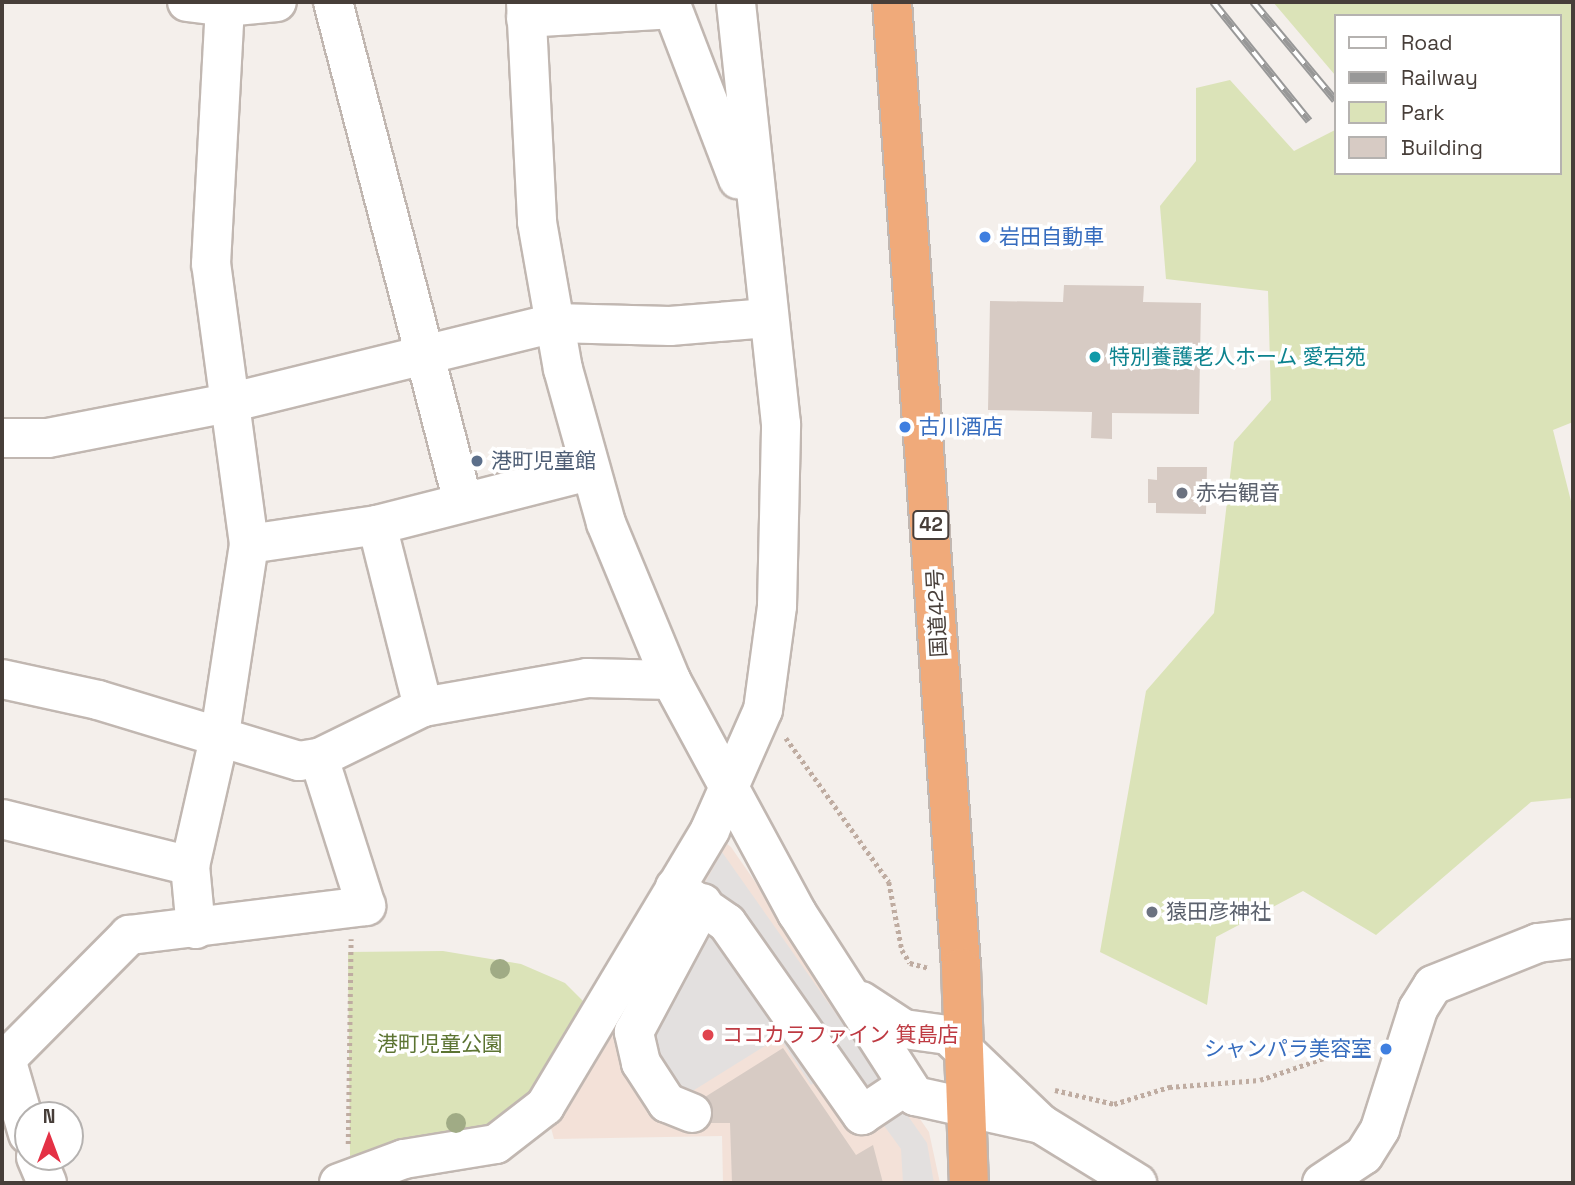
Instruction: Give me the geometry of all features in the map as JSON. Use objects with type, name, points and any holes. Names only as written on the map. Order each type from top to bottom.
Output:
[{"type":"highway","name":"国道42号","points":[[892,2],[961,968],[969,1183]]},
{"type":"highway","points":[[950,1183],[948,1150],[966,1116],[987,1148],[990,1183]]},
{"type":"street","points":[[187,2],[225,7],[277,2]]},
{"type":"street","points":[[333,2],[463,502]]},
{"type":"street","points":[[692,1113],[667,1102],[641,1063],[634,1032],[728,790],[763,710],[775,636],[782,472],[736,2]]},
{"type":"street","points":[[757,233],[671,5],[526,10],[537,222],[554,323],[589,471],[671,680],[728,790],[797,913],[848,987],[907,1085],[923,1102],[966,1116],[1044,1106]]},
{"type":"street","points":[[196,929],[190,866],[219,734],[249,544],[233,402],[211,264],[225,7]]},
{"type":"street","points":[[2,438],[48,438],[233,402],[425,352],[554,323],[670,326],[768,318]]},
{"type":"street","points":[[249,544],[377,525],[589,471]]},
{"type":"street","points":[[377,525],[423,706]]},
{"type":"street","points":[[2,679],[219,734],[299,761],[319,758],[423,706],[587,678],[671,680]]},
{"type":"street","points":[[18,1101],[6,1059],[129,935],[196,929],[366,906],[319,758]]},
{"type":"street","points":[[2,819],[190,866]]},
{"type":"street","points":[[689,895],[727,923],[862,1115],[907,1085]]},
{"type":"street","points":[[348,1178],[484,1148],[526,1125],[578,1056],[689,895]]},
{"type":"street","points":[[1322,1183],[1364,1155],[1380,1129],[1418,1009],[1433,985],[1448,976],[1538,943],[1573,939]]},
{"type":"street","points":[[848,987],[890,1023],[948,1035],[1044,1106],[1137,1183]]},
{"type":"path","points":[[763,710],[889,882],[898,938],[910,963],[961,968]]},
{"type":"path","points":[[348,1178],[346,1121],[354,907]]},
{"type":"path","points":[[1044,1106],[1114,1104],[1169,1087],[1260,1080],[1384,1037],[1418,1009]]},
{"type":"shaded area","points":[[710,830],[731,847],[929,1132],[940,1183],[723,1183],[722,1136],[554,1139],[545,1106]]},
{"type":"shaded area","points":[[722,852],[927,1143],[934,1183],[903,1183],[901,1149],[840,1065],[811,1085],[779,1037],[683,1097],[653,1039],[656,1022],[703,945],[681,926]]},
{"type":"green space","points":[[1273,2],[1573,2],[1573,422],[1553,430],[1573,509],[1573,798],[1531,802],[1376,935],[1303,891],[1216,937],[1207,1005],[1100,952],[1146,691],[1214,613],[1234,442],[1271,400],[1268,291],[1166,279],[1160,206],[1196,161],[1196,88],[1230,80],[1294,151],[1334,131],[1334,175],[1561,175],[1561,14],[1334,14],[1334,74]]},
{"type":"green space","name":"港町児童公園","points":[[443,951],[521,964],[565,983],[591,1009],[543,1082],[491,1127],[350,1156],[348,952]]},
{"type":"building","name":"特別養護老人ホーム 愛宕苑","points":[[1064,285],[1144,286],[1143,302],[1201,303],[1199,414],[1112,413],[1112,439],[1091,438],[1092,412],[988,410],[990,301],[1063,302]]},
{"type":"building","points":[[1157,467],[1207,467],[1206,514],[1156,513],[1156,503],[1148,503],[1148,479],[1157,480]]},
{"type":"building","points":[[783,1048],[856,1155],[873,1145],[883,1183],[732,1183],[730,1123],[695,1123],[697,1102]]},
{"type":"railway","points":[[1213,2],[1309,121]]},
{"type":"railway","points":[[1253,2],[1334,99]]},
{"type":"place","name":"岩田自動車","points":[[985,237]]},
{"type":"place","name":"特別養護老人ホーム 愛宕苑","points":[[1095,357]]},
{"type":"place","name":"古川酒店","points":[[905,427]]},
{"type":"place","name":"港町児童館","points":[[477,461]]},
{"type":"place","name":"赤岩観音","points":[[1182,493]]},
{"type":"place","name":"猿田彦神社","points":[[1152,912]]},
{"type":"place","name":"ココカラファイン 箕島店","points":[[708,1035]]},
{"type":"place","name":"シャンパラ美容室","points":[[1386,1049]]}]
